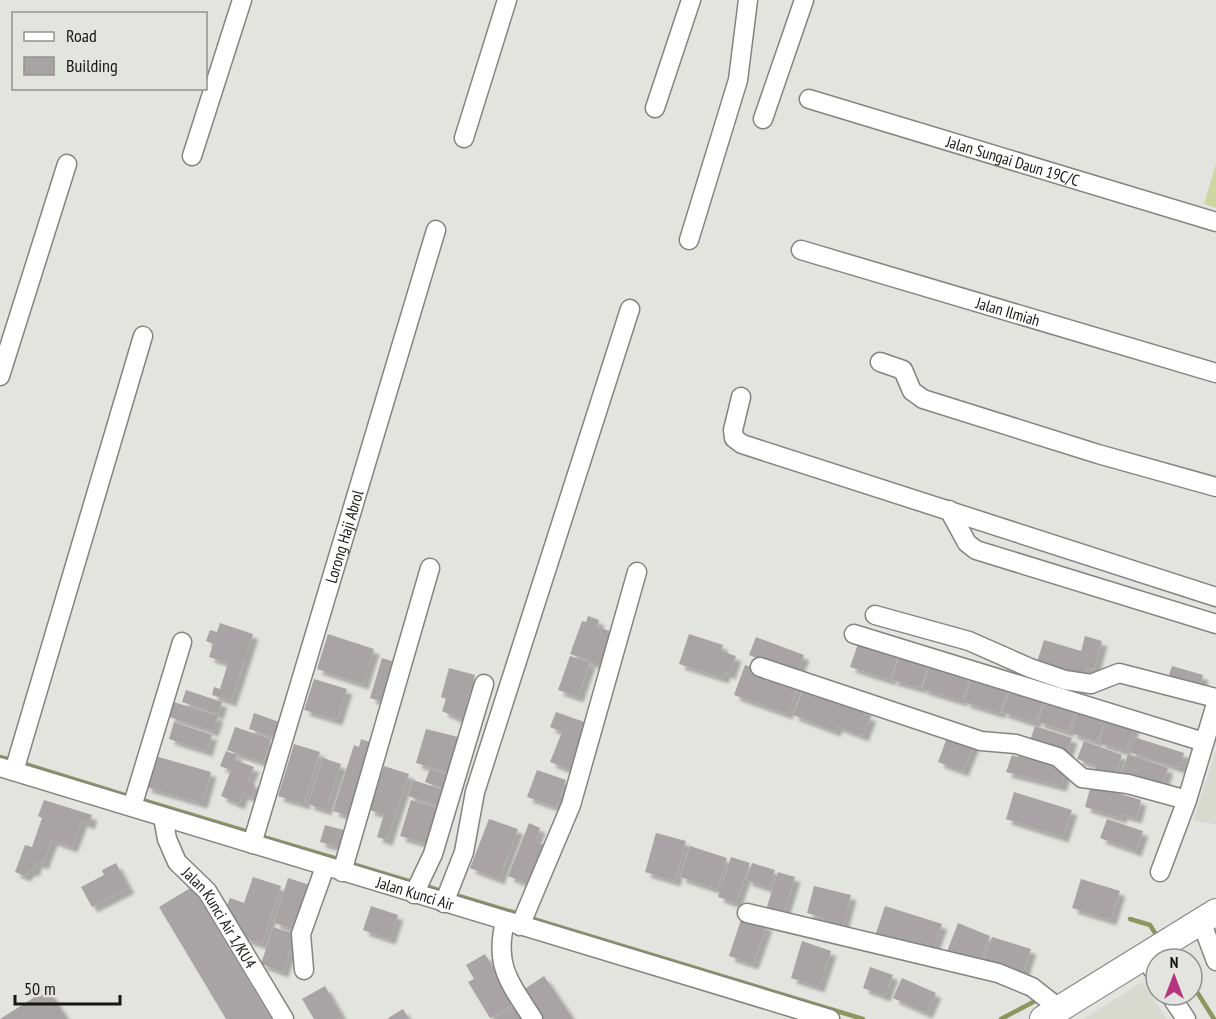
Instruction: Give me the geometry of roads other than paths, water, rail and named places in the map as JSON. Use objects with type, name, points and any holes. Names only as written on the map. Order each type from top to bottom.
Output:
[{"type":"highway","points":[[1172,947],[1209,916]]},
{"type":"highway","points":[[1051,1014],[1144,968]]},
{"type":"street","points":[[192,156],[242,0]]},
{"type":"street","points":[[464,138],[507,0]]},
{"type":"street","points":[[655,108],[691,0]]},
{"type":"street","points":[[689,240],[738,80],[748,0]]},
{"type":"street","points":[[763,119],[804,0]]},
{"type":"street","name":"Jalan Sungai Daun 19C/C","points":[[809,99],[1216,222]]},
{"type":"street","points":[[0,376],[67,164]]},
{"type":"street","name":"Lorong Haji Abrol","points":[[254,838],[436,230]]},
{"type":"street","name":"Jalan Ilmiah","points":[[801,250],[1216,373]]},
{"type":"street","points":[[447,896],[464,852],[476,792],[630,309]]},
{"type":"street","points":[[12,765],[143,336]]},
{"type":"street","points":[[880,362],[903,370],[912,391],[923,399],[1216,487]]},
{"type":"street","points":[[741,397],[733,430],[734,438],[742,444],[1216,597]]},
{"type":"street","points":[[949,510],[967,543],[976,550],[1216,624]]},
{"type":"street","points":[[304,970],[302,932],[340,865],[430,568]]},
{"type":"street","points":[[533,1019],[512,986],[501,959],[501,941],[519,920],[571,805],[637,572]]},
{"type":"street","points":[[875,615],[969,641],[1030,668],[1065,680],[1091,684],[1119,673],[1216,698]]},
{"type":"street","points":[[854,634],[1204,742]]},
{"type":"street","points":[[134,801],[182,642]]},
{"type":"street","points":[[760,667],[981,741],[1016,744],[1058,757],[1082,778],[1128,784],[1187,800]]},
{"type":"street","points":[[417,887],[434,854],[484,684]]},
{"type":"street","points":[[1160,872],[1187,800],[1216,704]]},
{"type":"street","name":"Jalan Kunci Air","points":[[12,765],[134,801],[163,817],[254,838],[447,896],[830,1019]]},
{"type":"street","name":"Jalan Kunci Air 1/KU4","points":[[163,817],[167,839],[177,862],[207,891],[284,1019]]},
{"type":"street","points":[[747,913],[998,973],[1032,987],[1051,1014]]},
{"type":"street","points":[[1209,916],[1216,961]]},
{"type":"waterway","points":[[0,757],[14,761]]},
{"type":"waterway","points":[[22,763],[131,797]]},
{"type":"waterway","points":[[139,799],[252,833]]},
{"type":"waterway","points":[[260,836],[341,860]]},
{"type":"waterway","points":[[349,863],[415,883]]},
{"type":"waterway","points":[[423,885],[444,892]]},
{"type":"waterway","points":[[452,894],[519,914]]},
{"type":"waterway","points":[[530,918],[863,1019]]},
{"type":"waterway","points":[[1130,919],[1150,925],[1155,933]]},
{"type":"waterway","points":[[1001,1019],[1037,1000]]},
{"type":"waterway","points":[[1204,1003],[1214,1019]]}]
